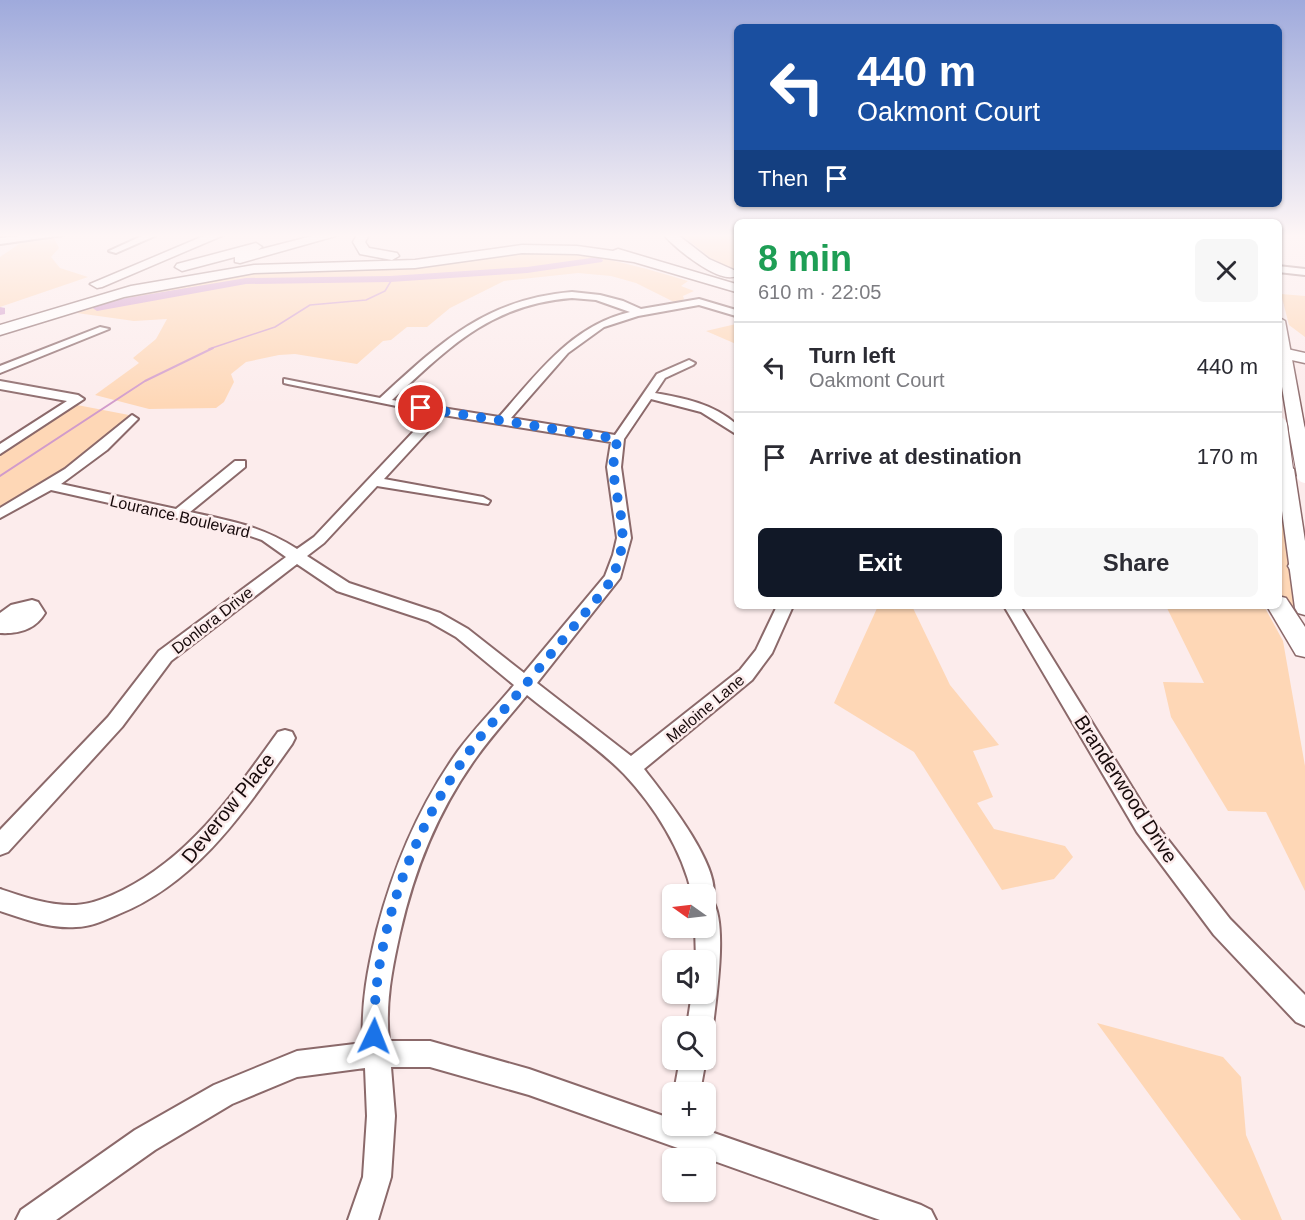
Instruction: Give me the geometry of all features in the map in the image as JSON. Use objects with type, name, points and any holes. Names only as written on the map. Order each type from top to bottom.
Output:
[{"type":"highway","points":[[0,318],[75,292]]},
{"type":"highway","points":[[0,318],[95,292]]},
{"type":"highway","points":[[0,330],[123,292]]},
{"type":"highway","points":[[115,294],[126,292]]},
{"type":"highway","points":[[1282,351],[1305,356]]},
{"type":"highway","points":[[1282,351],[1305,356]]},
{"type":"highway","points":[[1282,429],[1301,438]]},
{"type":"highway","points":[[1282,450],[1305,457]]},
{"type":"highway","points":[[1281,609],[1305,648]]},
{"type":"main road","points":[[1282,351],[1301,438],[1305,476]]},
{"type":"main road","points":[[1282,451],[1302,567],[1305,608]]},
{"type":"street","points":[[383,402],[458,336],[486,319],[519,304],[553,296],[584,294],[619,301],[642,314]]},
{"type":"street","points":[[502,421],[567,348],[590,331],[642,314],[699,302],[709,303],[734,312]]},
{"type":"street","points":[[0,370],[20,360],[104,329]]},
{"type":"street","points":[[363,1220],[377,1177],[380,1127],[374,1017],[379,971],[395,905],[410,858],[434,806],[461,764],[606,588],[618,566],[624,538],[614,468],[618,439],[661,376],[689,363]]},
{"type":"street","points":[[288,381],[383,402],[618,439]]},
{"type":"street","points":[[0,385],[78,399],[0,450]]},
{"type":"street","points":[[647,395],[700,406],[717,414],[734,428]]},
{"type":"street","name":"Donlora Drive","points":[[0,845],[115,722],[165,656],[319,540],[440,411]]},
{"type":"street","points":[[0,514],[50,486],[105,446],[132,419]]},
{"type":"street","points":[[179,514],[240,464]]},
{"type":"street","points":[[375,482],[483,501]]},
{"type":"street","name":"Lourance Boulevard","points":[[50,486],[243,528],[267,537],[343,587],[434,616],[462,633],[524,685],[631,768],[676,826],[698,872],[701,884]]},
{"type":"street","name":"Meloine Lane","points":[[631,768],[746,675],[762,653],[784,609]]},
{"type":"street","name":"Branderwood Drive","points":[[1014,609],[1144,825],[1222,927],[1305,1013]]},
{"type":"street","name":"Deverow Place","points":[[0,900],[40,913],[76,916],[111,907],[146,892],[183,866],[214,833],[285,738]]},
{"type":"street","points":[[701,1016],[708,958],[707,938]]},
{"type":"street","points":[[31,1220],[145,1140],[223,1094],[297,1064],[375,1054],[430,1054],[662,1124]]},
{"type":"street","points":[[698,1136],[921,1220]]},
{"type":"shaded area","points":[[0,292],[44,292],[0,307]]},
{"type":"shaded area","points":[[148,292],[482,292],[450,308],[427,327],[407,327],[391,340],[383,341],[357,364],[295,354],[246,362],[231,374],[234,382],[224,402],[216,408],[149,409],[95,395],[139,363],[133,358],[156,339],[167,319],[134,321],[77,313]]},
{"type":"shaded area","points":[[654,292],[692,292],[676,303]]},
{"type":"shaded area","points":[[1282,294],[1305,296],[1305,337],[1289,325]]},
{"type":"shaded area","points":[[734,324],[734,343],[706,331]]},
{"type":"shaded area","points":[[77,405],[129,415],[84,455],[0,511],[0,453]]},
{"type":"shaded area","points":[[1282,510],[1295,607],[1288,605],[1282,595]]},
{"type":"shaded area","points":[[877,609],[913,609],[950,685],[999,745],[973,751],[993,797],[977,803],[994,829],[1065,846],[1073,857],[1054,879],[1002,890],[914,752],[834,703]]},
{"type":"shaded area","points":[[1167,609],[1266,609],[1283,641],[1305,766],[1305,891],[1266,812],[1228,811],[1171,717],[1163,682],[1204,683]]},
{"type":"shaded area","points":[[1097,1023],[1223,1057],[1241,1077],[1246,1135],[1282,1220],[1241,1220]]},
{"type":"waterway","points":[[97,307],[175,292]]},
{"type":"waterway","points":[[209,349],[275,327],[310,305],[366,300],[383,292]]},
{"type":"waterway","points":[[0,476],[145,381],[213,348]]},
{"type":"route","points":[[374,1036],[379,971],[387,934],[405,871],[434,806],[466,756],[606,588],[618,566],[624,538],[614,468],[618,439],[421,408]]}]
